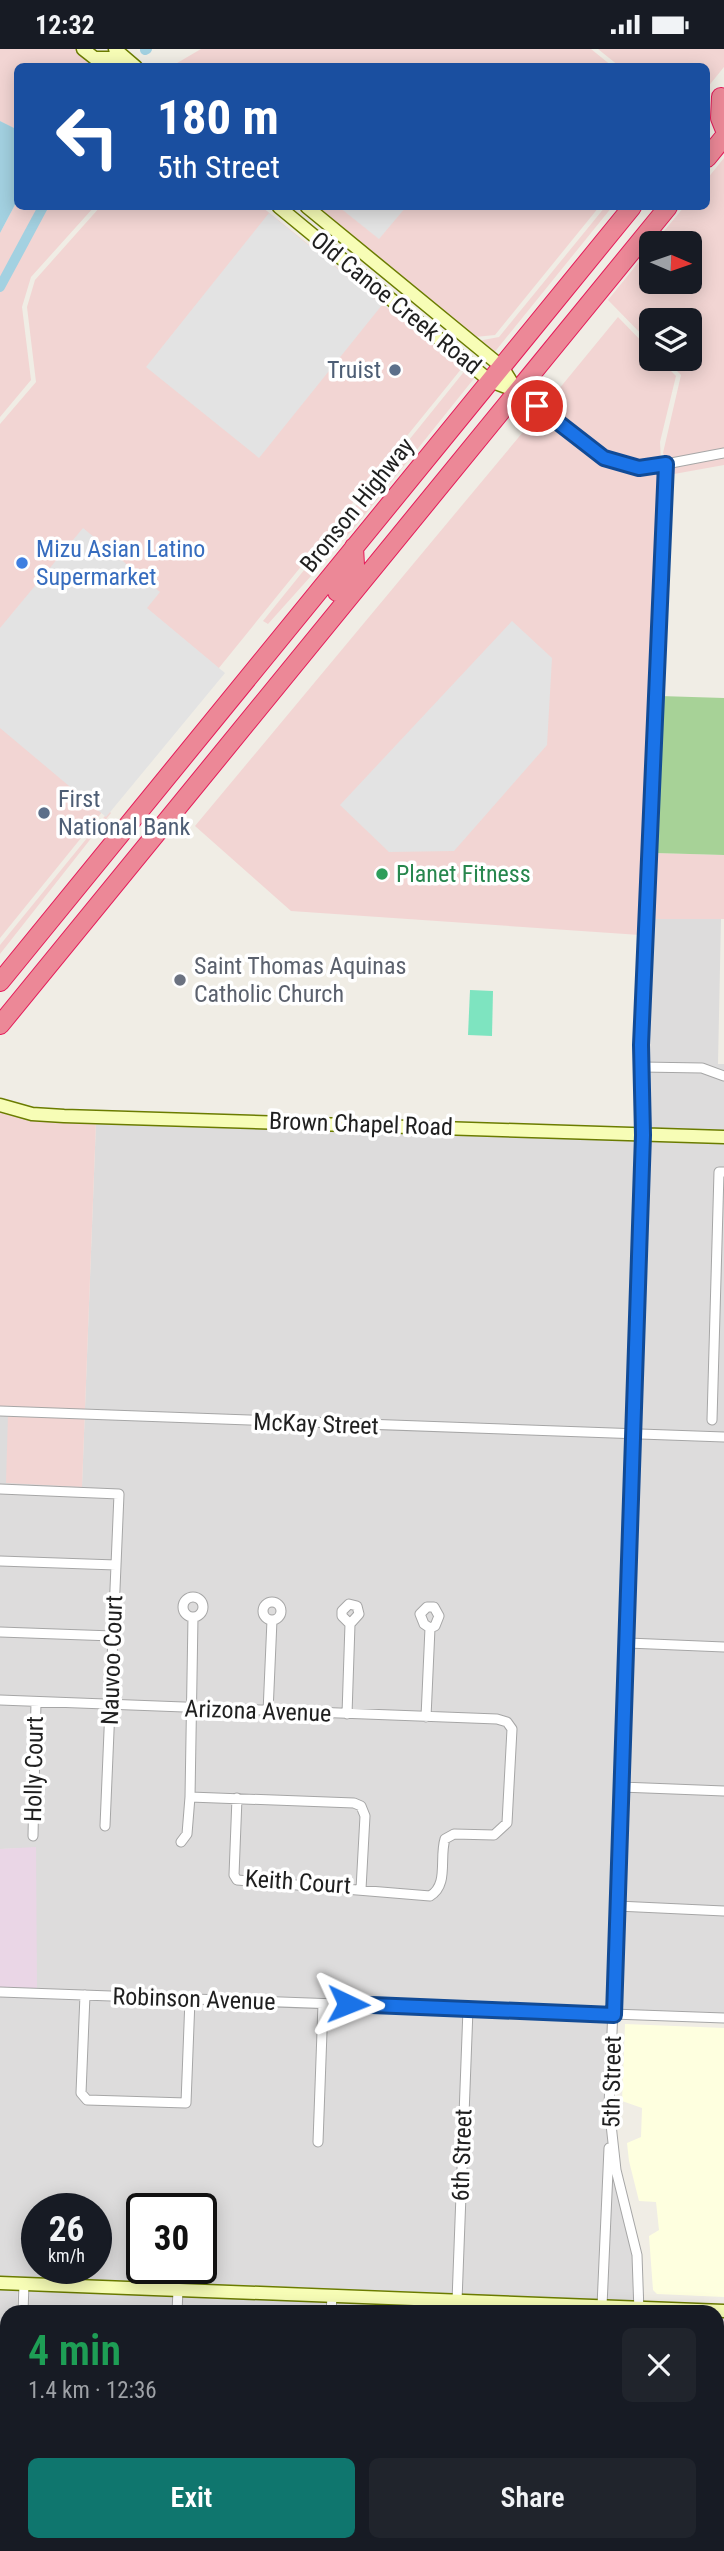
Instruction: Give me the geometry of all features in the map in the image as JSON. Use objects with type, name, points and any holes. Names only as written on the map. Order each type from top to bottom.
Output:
[{"type":"highway","points":[[710,110],[722,95]]},
{"type":"highway","points":[[722,95],[720,118],[724,128]]},
{"type":"highway","points":[[710,154],[724,137]]},
{"type":"highway","name":"Bronson Highway","points":[[0,982],[630,210]]},
{"type":"highway","name":"Bronson Highway","points":[[174,812],[665,210]]},
{"type":"highway","points":[[321,631],[334,596],[355,565],[354,547]]},
{"type":"highway","points":[[233,739],[230,716],[244,682]]},
{"type":"highway","points":[[0,1025],[174,812],[178,794],[214,747],[216,732],[213,720]]},
{"type":"street","points":[[83,49],[101,63],[109,58],[117,63]]},
{"type":"street","points":[[115,49],[131,63]]},
{"type":"street","name":"Old Canoe Creek Road","points":[[283,210],[604,458],[639,468],[724,453]]},
{"type":"street","name":"Old Canoe Creek Road","points":[[310,210],[496,374]]},
{"type":"street","name":"5th Street","points":[[639,2305],[634,2237],[610,2136],[628,1643],[632,1434],[643,1135],[642,1067],[666,464]]},
{"type":"street","points":[[642,1067],[702,1068],[724,1076]]},
{"type":"street","name":"Brown Chapel Road","points":[[0,1105],[32,1114],[64,1116],[724,1137]]},
{"type":"street","points":[[712,1420],[719,1172],[724,1172]]},
{"type":"street","name":"McKay Street","points":[[0,1411],[724,1437]]},
{"type":"street","name":"Nauvoo Court","points":[[0,1489],[118,1494],[105,1826]]},
{"type":"street","points":[[0,1561],[116,1565]]},
{"type":"street","points":[[181,1842],[187,1834],[190,1797],[192,1617]]},
{"type":"street","points":[[268,1711],[272,1620]]},
{"type":"street","points":[[347,1714],[350,1624]]},
{"type":"street","points":[[426,1717],[430,1628]]},
{"type":"street","points":[[0,1632],[113,1636]]},
{"type":"street","points":[[628,1643],[724,1647]]},
{"type":"street","name":"Arizona Avenue","points":[[0,1700],[507,1722],[512,1729],[508,1816],[504,1828],[494,1835],[454,1834],[445,1839],[442,1882],[438,1891],[430,1896],[375,1894],[360,1889]]},
{"type":"street","name":"Holly Court","points":[[33,1836],[36,1702]]},
{"type":"street","points":[[621,1787],[724,1791]]},
{"type":"street","points":[[190,1797],[237,1798]]},
{"type":"street","name":"Keith Court","points":[[237,1798],[354,1803],[361,1807],[365,1816],[360,1889],[237,1880],[234,1875],[237,1798]]},
{"type":"street","points":[[617,1906],[724,1911]]},
{"type":"street","name":"Robinson Avenue","points":[[0,1992],[724,2018]]},
{"type":"street","points":[[85,1994],[81,2093],[87,2100],[186,2103],[190,1999]]},
{"type":"street","points":[[318,2142],[323,2004]]},
{"type":"street","name":"6th Street","points":[[457,2301],[468,2009]]},
{"type":"street","points":[[601,2305],[610,2136]]},
{"type":"street","points":[[0,2283],[21,2284]]},
{"type":"street","points":[[23,2305],[24,2284],[457,2301],[478,2305]]},
{"type":"street","points":[[177,2305],[178,2290]]},
{"type":"street","points":[[331,2305],[332,2297]]},
{"type":"shaded area","points":[[0,49],[75,49],[93,63],[14,63],[14,128],[0,121]]},
{"type":"shaded area","points":[[201,49],[591,49],[608,63],[177,63]]},
{"type":"shaded area","points":[[598,49],[724,49],[724,67],[710,84],[710,63],[615,63]]},
{"type":"shaded area","points":[[724,158],[724,465],[674,474],[663,453],[681,375],[677,371],[702,371],[702,308],[639,308],[639,332],[608,300],[639,262],[639,294],[702,294],[702,231],[664,231],[682,210],[710,210],[710,175]]},
{"type":"shaded area","points":[[14,207],[14,210],[91,210],[31,277],[22,307],[31,380],[0,417],[0,233]]},
{"type":"shaded area","points":[[97,210],[266,210],[462,368],[0,938],[0,424],[36,382],[27,307],[35,280]]},
{"type":"shaded area","points":[[320,210],[597,210],[495,335],[475,337]]},
{"type":"shaded area","points":[[343,210],[403,210],[379,239]]},
{"type":"shaded area","points":[[603,210],[610,210],[493,354],[478,341],[499,337]]},
{"type":"shaded area","points":[[269,213],[382,305],[259,458],[146,367]]},
{"type":"shaded area","points":[[618,317],[639,339],[639,371],[671,371],[676,376],[660,442],[661,460],[640,463],[607,454],[545,406]]},
{"type":"shaded area","points":[[467,368],[476,376],[355,527],[268,624],[263,621]]},
{"type":"shaded area","points":[[538,414],[602,463],[635,472],[660,470],[640,935],[291,911],[195,826]]},
{"type":"shaded area","points":[[83,528],[160,592],[147,608],[225,673],[106,817],[0,728],[0,628]]},
{"type":"shaded area","points":[[512,621],[552,658],[547,745],[454,851],[389,852],[340,805]]},
{"type":"shaded area","points":[[109,811],[111,813],[0,954],[0,945]]},
{"type":"shaded area","points":[[655,853],[724,855],[724,919],[653,919]]},
{"type":"shaded area","points":[[652,919],[721,919],[718,1064],[724,1064],[724,1132],[648,1130],[647,1060]]},
{"type":"shaded area","points":[[0,1111],[96,1122],[82,1487],[6,1483],[8,1414],[0,1413]]},
{"type":"shaded area","points":[[96,1122],[724,1142],[724,2020],[612,2016],[604,2098],[643,2301],[724,2305],[161,2284],[217,2284],[217,2193],[126,2193],[126,2283],[112,2282],[112,2193],[21,2193],[21,2279],[0,2278],[0,1996],[36,1848],[0,1849],[0,1413],[8,1413],[82,1486]]},
{"type":"shaded area","points":[[36,1847],[37,1994],[0,1996],[0,1849]]},
{"type":"shaded area","points":[[625,2024],[724,2028],[724,2297],[657,2294],[653,2290],[649,2236],[659,2230],[656,2202],[639,2201],[629,2161],[627,2143],[641,2137],[642,2108],[622,2101]]},
{"type":"shaded area","points":[[0,2288],[18,2288],[17,2305],[0,2305]]},
{"type":"shaded area","points":[[29,2289],[172,2294],[172,2305],[29,2305]]},
{"type":"shaded area","points":[[183,2295],[326,2301],[326,2305],[183,2305]]},
{"type":"shaded area","points":[[337,2302],[424,2305],[337,2305]]},
{"type":"green space","points":[[660,696],[724,698],[724,855],[655,853]]},
{"type":"green space","points":[[470,990],[493,991],[492,1036],[468,1035]]},
{"type":"water","points":[[0,121],[14,128],[14,207],[0,233]]},
{"type":"waterway","points":[[0,287],[41,210]]},
{"type":"place","name":"Truist","points":[[395,370]]},
{"type":"place","name":"Mizu Asian Latino Supermarket","points":[[22,563]]},
{"type":"place","name":"First National Bank","points":[[44,813]]},
{"type":"place","name":"Planet Fitness","points":[[382,874]]},
{"type":"place","name":"Saint Thomas Aquinas Catholic Church","points":[[180,980]]},
{"type":"route","points":[[348,2004],[614,2015],[643,1135],[641,1045],[666,464],[639,468],[604,458],[537,406]]}]
